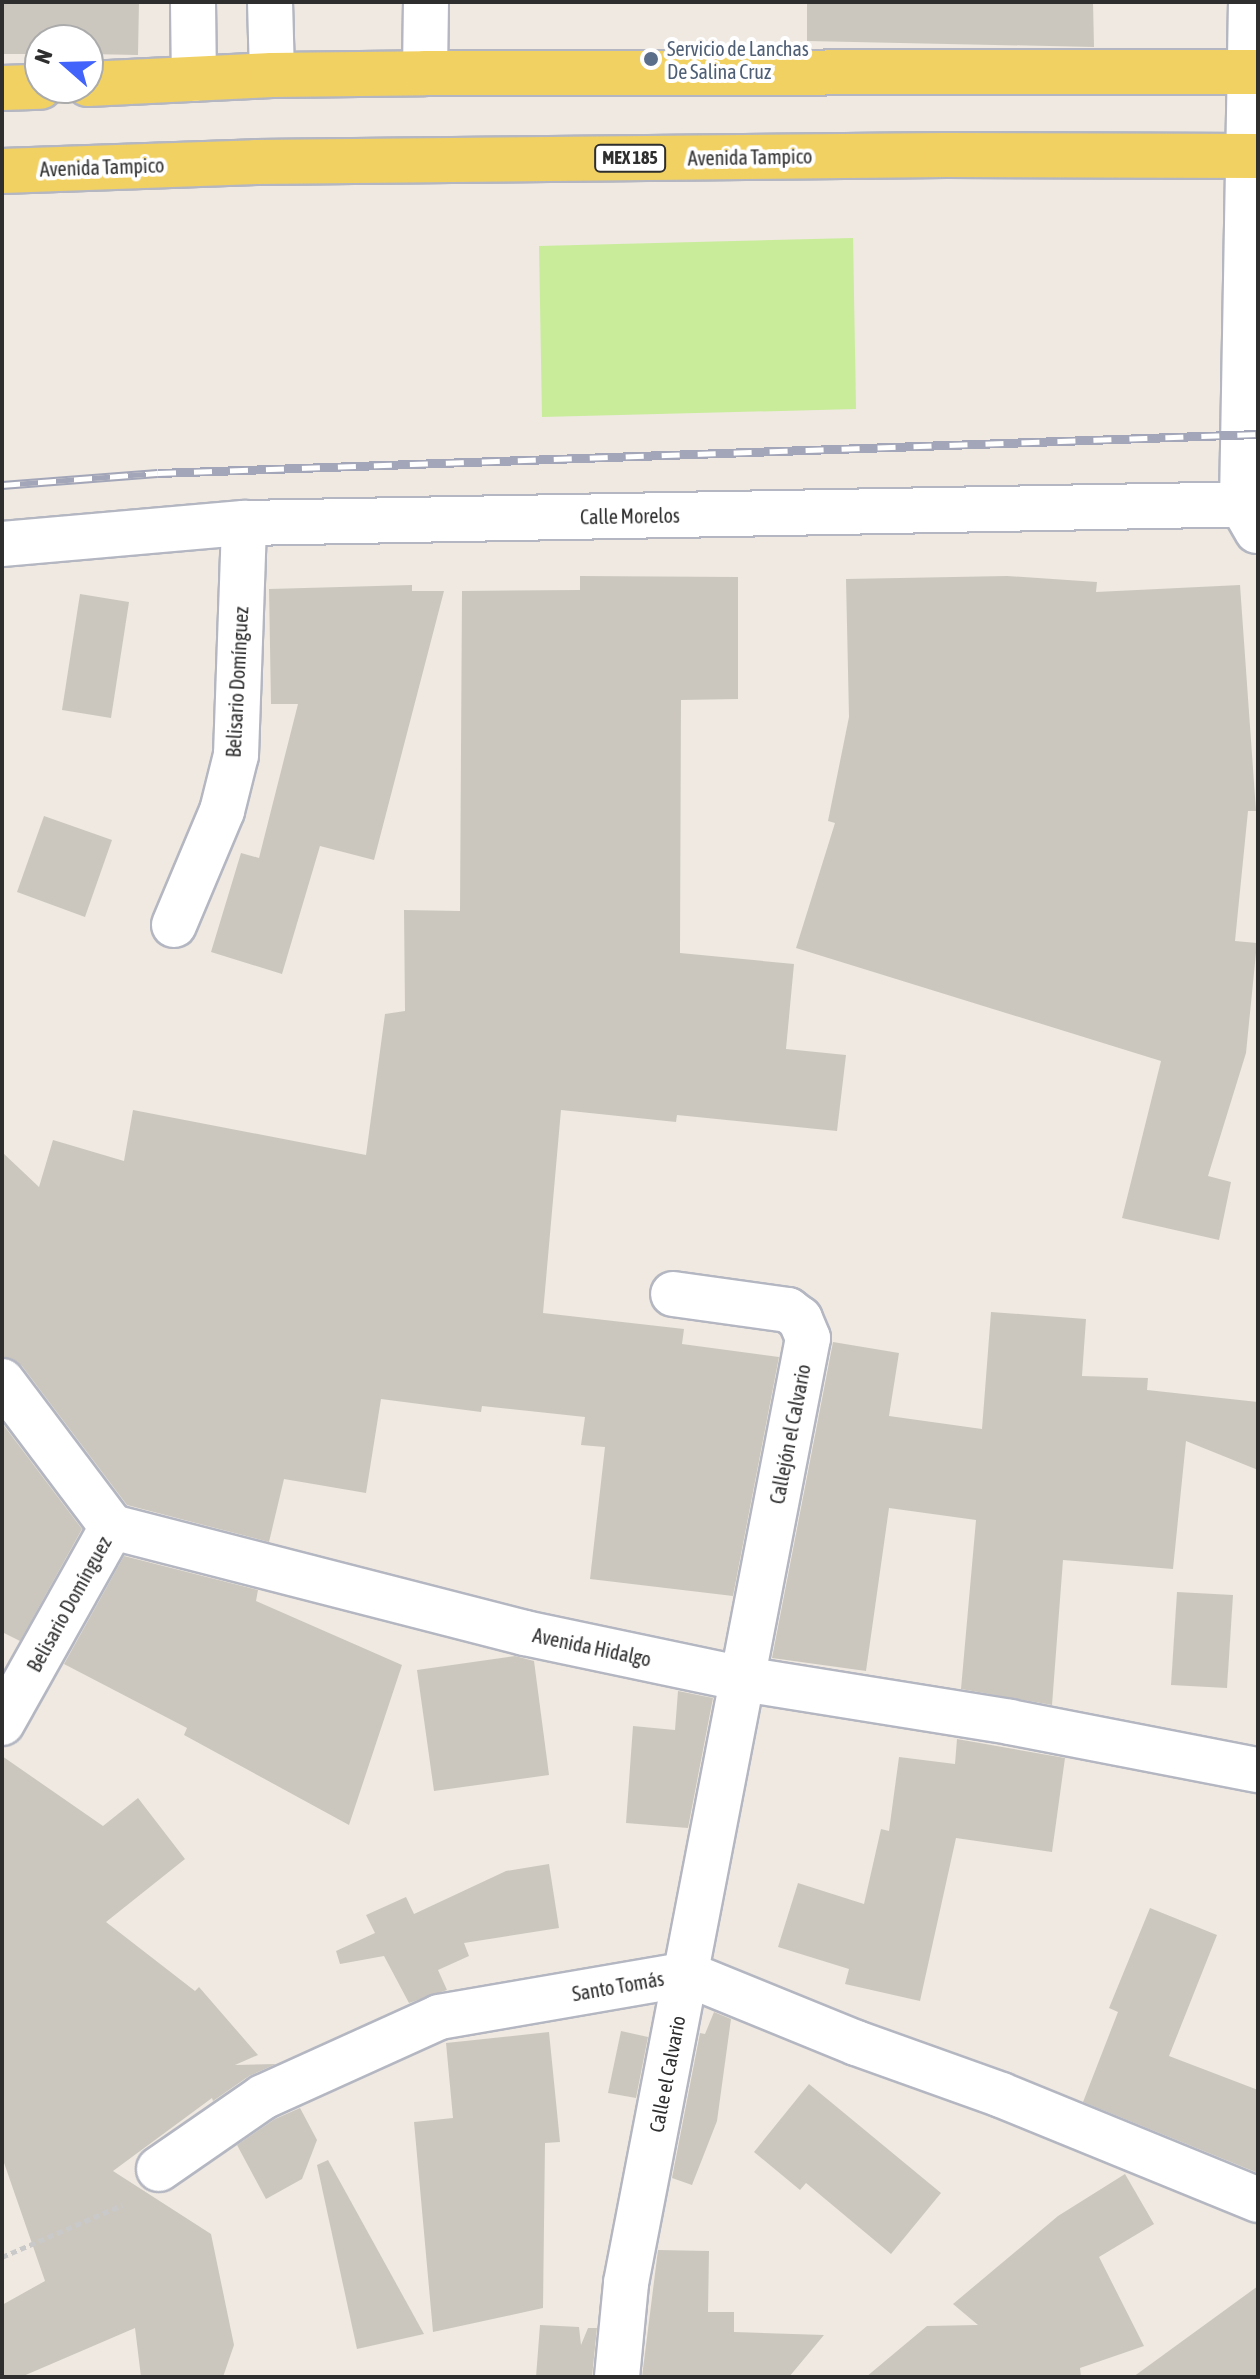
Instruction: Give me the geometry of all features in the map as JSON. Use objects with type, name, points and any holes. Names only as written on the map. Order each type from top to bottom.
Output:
[{"type":"main road","points":[[104,83],[272,75],[425,73],[1254,72]]},
{"type":"main road","points":[[2,88],[24,87]]},
{"type":"main road","name":"Avenida Tampico","points":[[2,171],[256,162],[915,155],[1253,156]]},
{"type":"street","points":[[193,2],[194,79]]},
{"type":"street","points":[[270,2],[272,75]]},
{"type":"street","points":[[425,73],[426,2]]},
{"type":"street","points":[[1251,2],[1254,72],[1253,514]]},
{"type":"street","name":"Calle Morelos","points":[[2,544],[244,523],[1253,514]]},
{"type":"street","name":"Belisario Domínguez","points":[[174,925],[222,811],[236,755],[244,523]]},
{"type":"street","name":"Callejón el Calvario","points":[[673,1294],[788,1310],[800,1319],[808,1338],[743,1679]]},
{"type":"street","points":[[2,1381],[112,1527]]},
{"type":"street","name":"Belisario Domínguez","points":[[2,1723],[112,1527]]},
{"type":"street","name":"Avenida Hidalgo","points":[[112,1527],[525,1633],[743,1679],[1010,1722],[1258,1770]]},
{"type":"street","name":"Calle el Calvario","points":[[617,2377],[626,2283],[743,1679]]},
{"type":"street","name":"Santo Tomás","points":[[159,2169],[263,2097],[439,2017],[687,1974],[856,2043],[1001,2095],[1258,2200]]},
{"type":"path","points":[[2,2257],[117,2210],[159,2169]]},
{"type":"green space","points":[[853,238],[856,409],[542,417],[539,246]]},
{"type":"building","points":[[2,2],[139,2],[138,55],[104,54],[104,24],[24,24],[24,54],[2,54]]},
{"type":"building","points":[[807,2],[1093,2],[1094,47],[807,41]]},
{"type":"building","points":[[580,576],[738,577],[738,699],[681,700],[680,953],[794,964],[786,1049],[846,1055],[837,1131],[677,1115],[676,1122],[561,1110],[543,1313],[684,1329],[682,1344],[779,1357],[733,1596],[590,1579],[605,1447],[581,1445],[585,1417],[482,1406],[481,1412],[381,1399],[366,1493],[284,1479],[269,1542],[127,1505],[22,1366],[2,1357],[2,1152],[39,1187],[53,1140],[124,1161],[133,1110],[366,1155],[385,1014],[405,1011],[404,910],[460,911],[462,591],[580,590]]},
{"type":"building","points":[[1007,576],[1097,582],[1096,592],[1240,585],[1256,811],[1248,811],[1235,941],[1257,943],[1246,1053],[1208,1176],[1231,1182],[1219,1240],[1122,1218],[1161,1061],[796,948],[835,823],[828,821],[849,717],[846,579]]},
{"type":"building","points":[[412,585],[412,591],[444,591],[374,860],[320,846],[282,974],[211,952],[241,853],[259,858],[298,704],[271,704],[269,589]]},
{"type":"building","points":[[80,594],[129,602],[111,718],[62,710]]},
{"type":"building","points":[[44,816],[112,840],[85,917],[17,892]]},
{"type":"building","points":[[991,1312],[1086,1319],[1082,1376],[1148,1378],[1147,1390],[1258,1402],[1258,1470],[1186,1441],[1173,1569],[1063,1560],[1052,1705],[961,1689],[976,1520],[889,1508],[866,1671],[772,1658],[833,1342],[899,1353],[889,1416],[982,1429]]},
{"type":"building","points":[[2,1423],[82,1529],[20,1641],[2,1632]]},
{"type":"building","points":[[124,1556],[258,1590],[256,1601],[402,1665],[349,1825],[184,1735],[187,1728],[64,1664]]},
{"type":"building","points":[[1177,1592],[1233,1595],[1227,1688],[1171,1685]]},
{"type":"building","points":[[515,1656],[534,1661],[549,1775],[434,1791],[417,1670]]},
{"type":"building","points":[[678,1691],[713,1698],[688,1828],[626,1823],[633,1726],[675,1730]]},
{"type":"building","points":[[957,1739],[1065,1758],[1052,1852],[956,1838],[920,2001],[845,1984],[849,1969],[778,1947],[798,1883],[864,1904],[881,1829],[889,1831],[899,1757],[955,1764]]},
{"type":"building","points":[[2,1756],[103,1826],[138,1798],[185,1859],[106,1922],[195,1991],[199,1987],[258,2055],[235,2065],[276,2064],[249,2076],[213,2101],[212,2098],[113,2171],[211,2234],[234,2345],[223,2377],[141,2377],[135,2328],[21,2377],[2,2377],[2,2305],[45,2281],[2,2157]]},
{"type":"building","points":[[549,1864],[559,1928],[464,1943],[469,1956],[438,1970],[447,1990],[409,2003],[384,1956],[340,1964],[336,1951],[375,1933],[366,1915],[406,1897],[414,1914],[506,1871]]},
{"type":"building","points":[[1150,1908],[1217,1935],[1169,2056],[1258,2090],[1258,2173],[1083,2102],[1118,2012],[1109,2008]]},
{"type":"building","points":[[714,2012],[731,2019],[717,2121],[692,2185],[672,2178],[700,2033],[705,2034]]},
{"type":"building","points":[[621,2031],[648,2037],[636,2098],[608,2093]]},
{"type":"building","points":[[549,2032],[560,2142],[545,2143],[543,2308],[433,2332],[414,2122],[453,2118],[446,2043]]},
{"type":"building","points":[[809,2084],[941,2193],[891,2254],[806,2183],[800,2190],[754,2152]]},
{"type":"building","points":[[300,2108],[317,2140],[302,2179],[266,2199],[237,2145],[275,2119]]},
{"type":"building","points":[[328,2160],[424,2334],[357,2349],[317,2165]]},
{"type":"building","points":[[1125,2174],[1154,2224],[1099,2257],[1144,2346],[1080,2368],[1081,2377],[866,2377],[927,2326],[978,2325],[953,2304],[1058,2216]]},
{"type":"building","points":[[658,2250],[709,2251],[708,2312],[734,2312],[734,2332],[824,2335],[789,2377],[642,2377]]},
{"type":"building","points":[[1258,2286],[1258,2377],[1133,2377]]},
{"type":"building","points":[[540,2325],[579,2327],[581,2345],[588,2328],[597,2328],[592,2377],[536,2377]]},
{"type":"railway","points":[[2,485],[158,473],[1258,434]]},
{"type":"place","name":"Servicio de Lanchas De Salina Cruz","points":[[651,59]]}]
